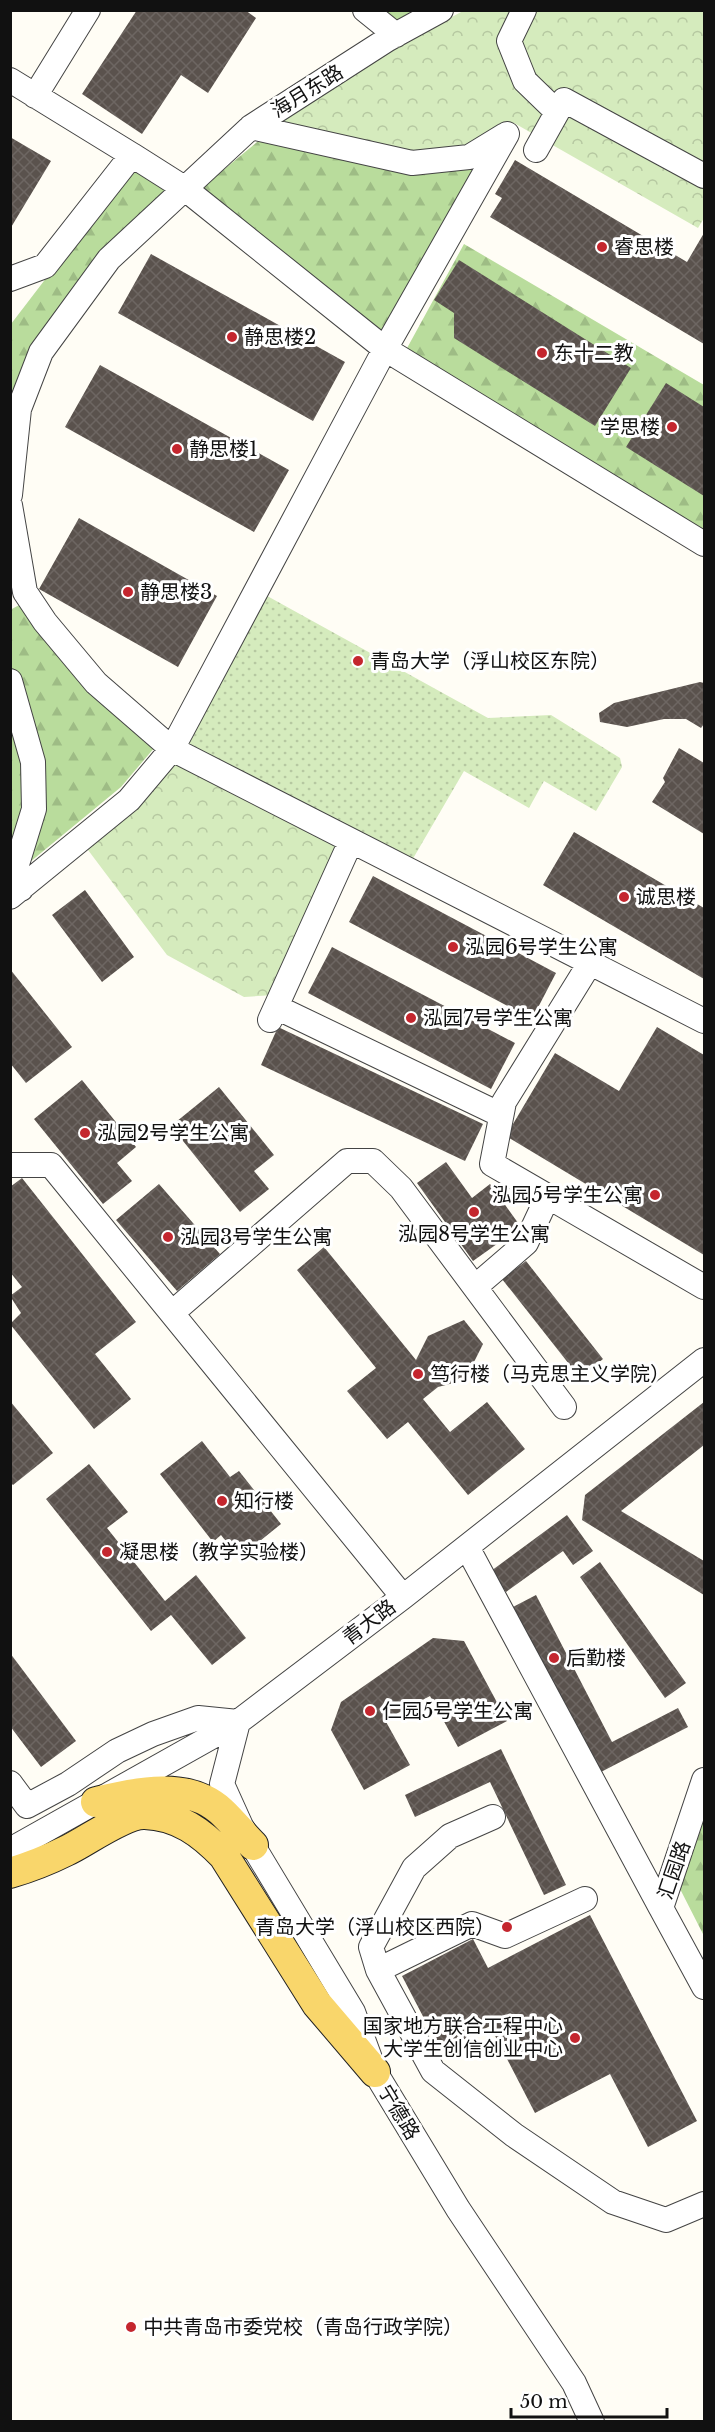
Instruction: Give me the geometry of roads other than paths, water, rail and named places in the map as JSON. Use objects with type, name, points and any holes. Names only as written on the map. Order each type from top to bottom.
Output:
[{"type":"main road","points":[[96,1802],[134,1793],[174,1791],[196,1796],[219,1809],[253,1845]]},
{"type":"main road","points":[[10,1873],[68,1850],[104,1828],[143,1814],[183,1822],[206,1837],[224,1856],[316,2004],[375,2072]]},
{"type":"street","points":[[35,96],[88,10]]},
{"type":"street","points":[[365,10],[396,35],[441,10]]},
{"type":"street","points":[[524,10],[510,41],[525,81],[557,112]]},
{"type":"street","name":"海月东路","points":[[10,495],[19,409],[41,352],[109,259],[251,127],[396,35]]},
{"type":"street","points":[[10,80],[184,188],[385,349],[705,544]]},
{"type":"street","points":[[536,150],[564,99],[705,176]]},
{"type":"street","points":[[16,893],[129,800],[172,749],[385,349],[507,134],[469,157],[412,163],[251,127]]},
{"type":"street","points":[[10,279],[45,266],[132,155]]},
{"type":"street","points":[[10,505],[18,596],[45,622],[96,683],[172,749],[705,1021]]},
{"type":"street","points":[[10,681],[33,762],[34,809],[14,874],[16,893]]},
{"type":"street","points":[[351,841],[273,1013],[501,1116]]},
{"type":"street","points":[[590,963],[504,1102],[492,1164],[705,1287]]},
{"type":"street","points":[[172,1313],[347,1161],[373,1161],[401,1188],[564,1407]]},
{"type":"street","points":[[10,1165],[51,1165],[403,1597]]},
{"type":"street","points":[[474,1287],[526,1243],[548,1196]]},
{"type":"street","name":"青大路","points":[[10,1850],[238,1722],[403,1597],[705,1360]]},
{"type":"street","points":[[467,1547],[661,1908]]},
{"type":"street","points":[[10,1783],[27,1806],[68,1784],[117,1751],[153,1734],[198,1718],[238,1722]]},
{"type":"street","name":"宁德路","points":[[238,1722],[222,1784],[241,1826],[353,2012],[375,2072],[458,2209],[574,2384],[592,2421]]},
{"type":"street","name":"汇园路","points":[[705,1780],[661,1908],[698,1958],[705,1987]]},
{"type":"street","points":[[493,1817],[450,1836],[414,1868],[371,1947],[378,1970],[433,2071],[514,2134],[613,2202],[666,2220],[705,2204]]},
{"type":"street","points":[[378,1970],[472,1924],[505,1936],[585,1899]]},
{"type":"place","name":"睿思楼","points":[[602,247]]},
{"type":"place","name":"静思楼2","points":[[232,337]]},
{"type":"place","name":"东十二教","points":[[542,353]]},
{"type":"place","name":"学思楼","points":[[672,427]]},
{"type":"place","name":"静思楼1","points":[[177,449]]},
{"type":"place","name":"静思楼3","points":[[128,592]]},
{"type":"place","name":"青岛大学（浮山校区东院）","points":[[358,661]]},
{"type":"place","name":"诚思楼","points":[[624,897]]},
{"type":"place","name":"泓园6号学生公寓","points":[[453,947]]},
{"type":"place","name":"泓园7号学生公寓","points":[[411,1018]]},
{"type":"place","name":"泓园2号学生公寓","points":[[85,1133]]},
{"type":"place","name":"泓园5号学生公寓","points":[[655,1195]]},
{"type":"place","name":"泓园8号学生公寓","points":[[474,1212]]},
{"type":"place","name":"泓园3号学生公寓","points":[[168,1237]]},
{"type":"place","name":"笃行楼（马克思主义学院）","points":[[418,1374]]},
{"type":"place","name":"知行楼","points":[[222,1501]]},
{"type":"place","name":"凝思楼（教学实验楼）","points":[[107,1552]]},
{"type":"place","name":"后勤楼","points":[[554,1658]]},
{"type":"place","name":"仁园5号学生公寓","points":[[370,1711]]},
{"type":"place","name":"青岛大学（浮山校区西院）","points":[[507,1927]]},
{"type":"place","name":"国家地方联合工程中心 大学生创信创业中心","points":[[575,2038]]},
{"type":"place","name":"中共青岛市委党校（青岛行政学院）","points":[[131,2327]]}]
